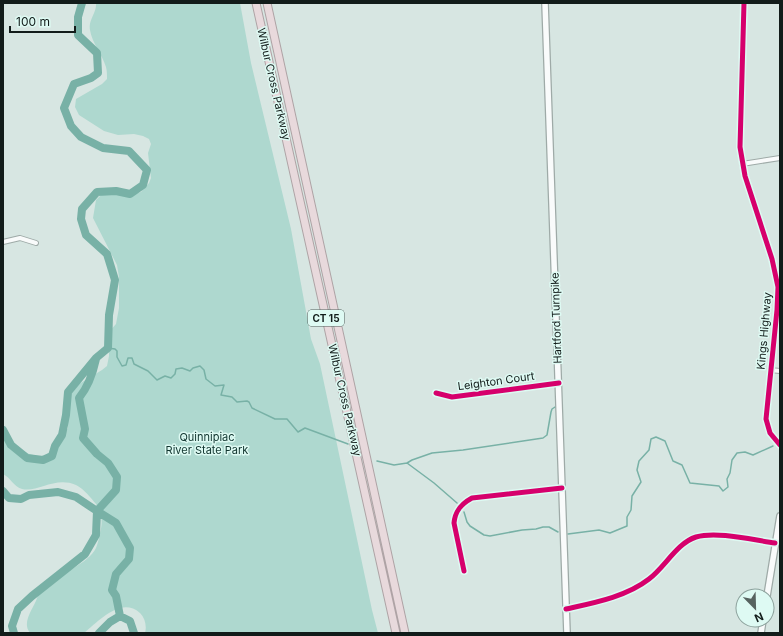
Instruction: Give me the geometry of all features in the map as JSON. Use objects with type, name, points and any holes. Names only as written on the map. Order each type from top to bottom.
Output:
[{"type":"highway","name":"Wilbur Cross Parkway","points":[[256,3],[396,633]]},
{"type":"highway","name":"Wilbur Cross Parkway","points":[[267,3],[405,633]]},
{"type":"main road","name":"Hartford Turnpike","points":[[545,3],[567,633]]},
{"type":"main road","points":[[768,588],[780,516]]},
{"type":"street","name":"Kings Highway","points":[[744,3],[740,133],[742,164],[774,267],[777,282],[777,310],[766,422],[770,433],[780,445]]},
{"type":"street","points":[[742,164],[780,158]]},
{"type":"street","points":[[3,242],[20,238],[36,243]]},
{"type":"street","points":[[770,370],[780,371]]},
{"type":"street","name":"Leighton Court","points":[[436,393],[452,397],[559,383]]},
{"type":"street","points":[[464,571],[454,523],[458,511],[465,502],[472,498],[562,488]]},
{"type":"street","points":[[566,609],[620,595],[642,585],[663,567],[680,546],[695,537],[711,534],[775,543]]},
{"type":"green space","name":"Quinnipiac River State Park","points":[[96,3],[240,3],[251,63],[291,229],[311,339],[320,364],[378,633],[145,633],[146,625],[142,615],[133,608],[125,607],[110,612],[84,633],[30,633],[28,629],[27,620],[44,584],[80,564],[92,554],[96,548],[101,518],[100,511],[96,504],[85,491],[76,485],[61,482],[28,490],[16,486],[3,474],[3,438],[29,454],[38,456],[44,456],[56,448],[68,428],[67,399],[79,384],[107,366],[109,356],[109,332],[116,324],[119,308],[119,277],[117,265],[93,218],[96,200],[101,195],[129,195],[141,192],[149,183],[151,178],[148,153],[151,144],[149,139],[134,134],[118,135],[104,131],[79,115],[75,107],[76,99],[102,84],[107,79],[106,67],[90,30],[90,23]]},
{"type":"waterway","points":[[3,430],[11,445],[27,458],[43,460],[52,456],[55,446],[62,435],[68,392],[96,358],[108,348],[109,315],[115,280],[107,254],[86,235],[81,219],[82,209],[97,192],[116,191],[130,194],[143,185],[147,170],[129,151],[103,148],[81,137],[71,126],[64,108],[74,84],[91,78],[98,73],[97,53],[78,35],[78,17],[82,3]]},
{"type":"waterway","points":[[108,348],[115,349],[117,351],[117,357],[122,366],[126,365],[128,358],[132,358],[134,364],[148,371],[157,380],[165,376],[171,378],[175,374],[176,369],[182,368],[190,371],[193,368],[200,366],[204,370],[206,379],[215,386],[224,385],[221,395],[232,397],[237,402],[247,401],[252,408],[275,419],[287,419],[298,432],[305,428],[348,444]]},
{"type":"waterway","points":[[96,359],[90,380],[79,398],[85,429],[83,438],[97,454],[108,463],[117,477],[116,490],[97,511],[116,523],[130,548],[129,559],[116,574],[112,590],[116,596],[120,616]]},
{"type":"waterway","points":[[407,463],[432,453],[543,438],[547,435],[551,412],[555,407]]},
{"type":"waterway","points":[[568,534],[599,530],[610,533],[627,526],[627,517],[631,510],[632,496],[641,482],[637,470],[639,461],[649,450],[651,439],[656,437],[665,441],[673,461],[682,465],[690,483],[719,486],[723,491],[728,487],[727,479],[730,473],[732,460],[737,453],[745,452],[753,455],[773,446]]},
{"type":"waterway","points":[[377,461],[394,465],[407,463],[434,483],[457,503]]},
{"type":"waterway","points":[[3,491],[9,498],[21,499],[29,495],[58,492],[76,497],[97,511],[96,535],[85,554],[18,609],[12,626],[14,633]]},
{"type":"waterway","points":[[464,512],[470,526],[484,535],[490,536],[543,527],[549,527],[558,532]]},
{"type":"waterway","points":[[99,633],[110,622],[120,616],[130,621],[134,633]]},
{"type":"cycle path","points":[[744,3],[740,147],[745,176],[772,259],[778,287],[766,419],[770,433],[780,445]]},
{"type":"cycle path","points":[[436,393],[452,397],[559,383]]},
{"type":"cycle path","points":[[464,571],[454,523],[459,508],[472,498],[562,488]]},
{"type":"cycle path","points":[[566,609],[620,595],[640,585],[655,574],[683,544],[696,537],[705,535],[724,535],[775,543]]}]
